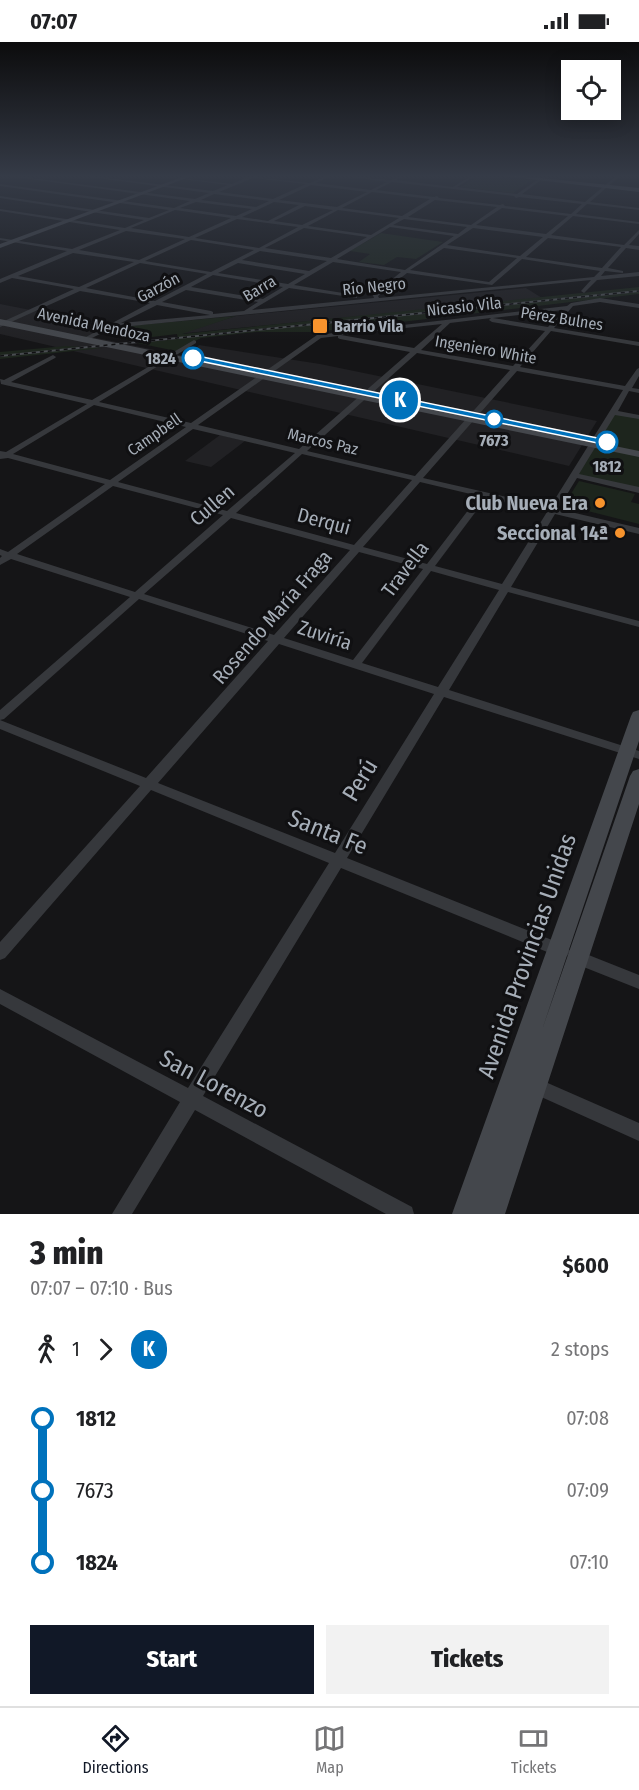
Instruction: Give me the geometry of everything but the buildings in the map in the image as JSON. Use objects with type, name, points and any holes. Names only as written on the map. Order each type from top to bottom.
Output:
[{"type":"main road","points":[[0,246],[40,231]]},
{"type":"main road","name":"Avenida Mendoza","points":[[3,322],[594,442],[639,449]]},
{"type":"main road","name":"Avenida Mendoza","points":[[594,442],[639,454]]},
{"type":"main road","name":"Avenida Provincias Unidas","points":[[491,1214],[534,1084],[568,953],[633,753],[639,716]]},
{"type":"main road","name":"Avenida Provincias Unidas","points":[[466,1214],[639,776]]},
{"type":"street","points":[[0,281],[122,231]]},
{"type":"street","points":[[137,231],[502,287]]},
{"type":"street","points":[[3,322],[208,231]]},
{"type":"street","name":"Garzón","points":[[89,338],[296,231]]},
{"type":"street","points":[[331,231],[371,236]]},
{"type":"street","name":"Barra","points":[[243,313],[381,231]]},
{"type":"street","points":[[425,231],[458,235]]},
{"type":"street","points":[[0,239],[374,300],[375,296],[406,272],[464,231]]},
{"type":"street","points":[[507,231],[639,248]]},
{"type":"street","points":[[490,284],[553,231]]},
{"type":"street","points":[[584,291],[639,231]]},
{"type":"street","points":[[442,246],[639,274]]},
{"type":"street","points":[[237,261],[309,273]]},
{"type":"street","points":[[0,274],[224,315]]},
{"type":"street","name":"Río Negro","points":[[112,326],[639,274]]},
{"type":"street","points":[[186,288],[262,301]]},
{"type":"street","name":"Nicasio Vila","points":[[328,334],[569,307],[600,300],[639,306]]},
{"type":"street","name":"Rosendo María Fraga","points":[[0,953],[569,307]]},
{"type":"street","name":"Pérez Bulnes","points":[[480,318],[639,344]]},
{"type":"street","name":"Cullen","points":[[0,716],[448,321]]},
{"type":"street","name":"Ingeniero White","points":[[328,334],[639,391]]},
{"type":"street","name":"Campbell","points":[[0,562],[5,554],[111,483],[263,374],[319,336],[328,334]]},
{"type":"street","points":[[2,455],[94,403],[194,342]]},
{"type":"street","points":[[2,382],[53,357]]},
{"type":"street","name":"Perú","points":[[121,1214],[639,370]]},
{"type":"street","name":"Marcos Paz","points":[[2,382],[639,531]]},
{"type":"street","points":[[613,412],[639,417]]},
{"type":"street","name":"Derqui","points":[[2,455],[639,624]]},
{"type":"street","points":[[573,476],[639,490]]},
{"type":"street","name":"Travella","points":[[355,665],[484,495]]},
{"type":"street","name":"Zuviría","points":[[5,554],[633,753]]},
{"type":"street","name":"Santa Fe","points":[[0,724],[639,982]]},
{"type":"street","name":"San Lorenzo","points":[[0,996],[405,1214]]},
{"type":"street","points":[[534,1084],[639,1132]]},
{"type":"shaded area","points":[[381,233],[443,242],[416,259],[397,257],[384,265],[359,262],[370,254],[350,251]]},
{"type":"shaded area","points":[[639,287],[639,294],[316,332],[257,332],[201,338],[176,351],[137,343],[178,339],[177,334],[128,340],[104,333],[117,327],[236,316],[182,334]]},
{"type":"shaded area","points":[[526,288],[542,298],[177,334],[236,316]]},
{"type":"shaded area","points":[[0,304],[112,326],[92,337],[189,357],[199,345],[320,364],[597,421],[569,466],[0,334]]},
{"type":"shaded area","points":[[66,346],[102,348],[0,359],[0,352]]},
{"type":"shaded area","points":[[613,412],[639,417],[639,490],[573,475]]},
{"type":"shaded area","points":[[220,435],[245,441],[211,467],[185,461]]},
{"type":"shaded area","name":"Club Nueva Era","points":[[579,481],[635,494],[631,502],[639,504],[639,524],[564,505]]},
{"type":"railway","points":[[0,356],[639,291]]},
{"type":"bus line","name":"K","points":[[193,358],[607,442]]},
{"type":"place","name":"Barrio Vila","points":[[320,326]]},
{"type":"place","name":"1824","points":[[193,358]]},
{"type":"place","name":"7673","points":[[494,419]]},
{"type":"place","name":"1812","points":[[607,442]]},
{"type":"place","name":"Club Nueva Era","points":[[600,503]]},
{"type":"place","name":"Seccional 14ª","points":[[620,533]]}]
